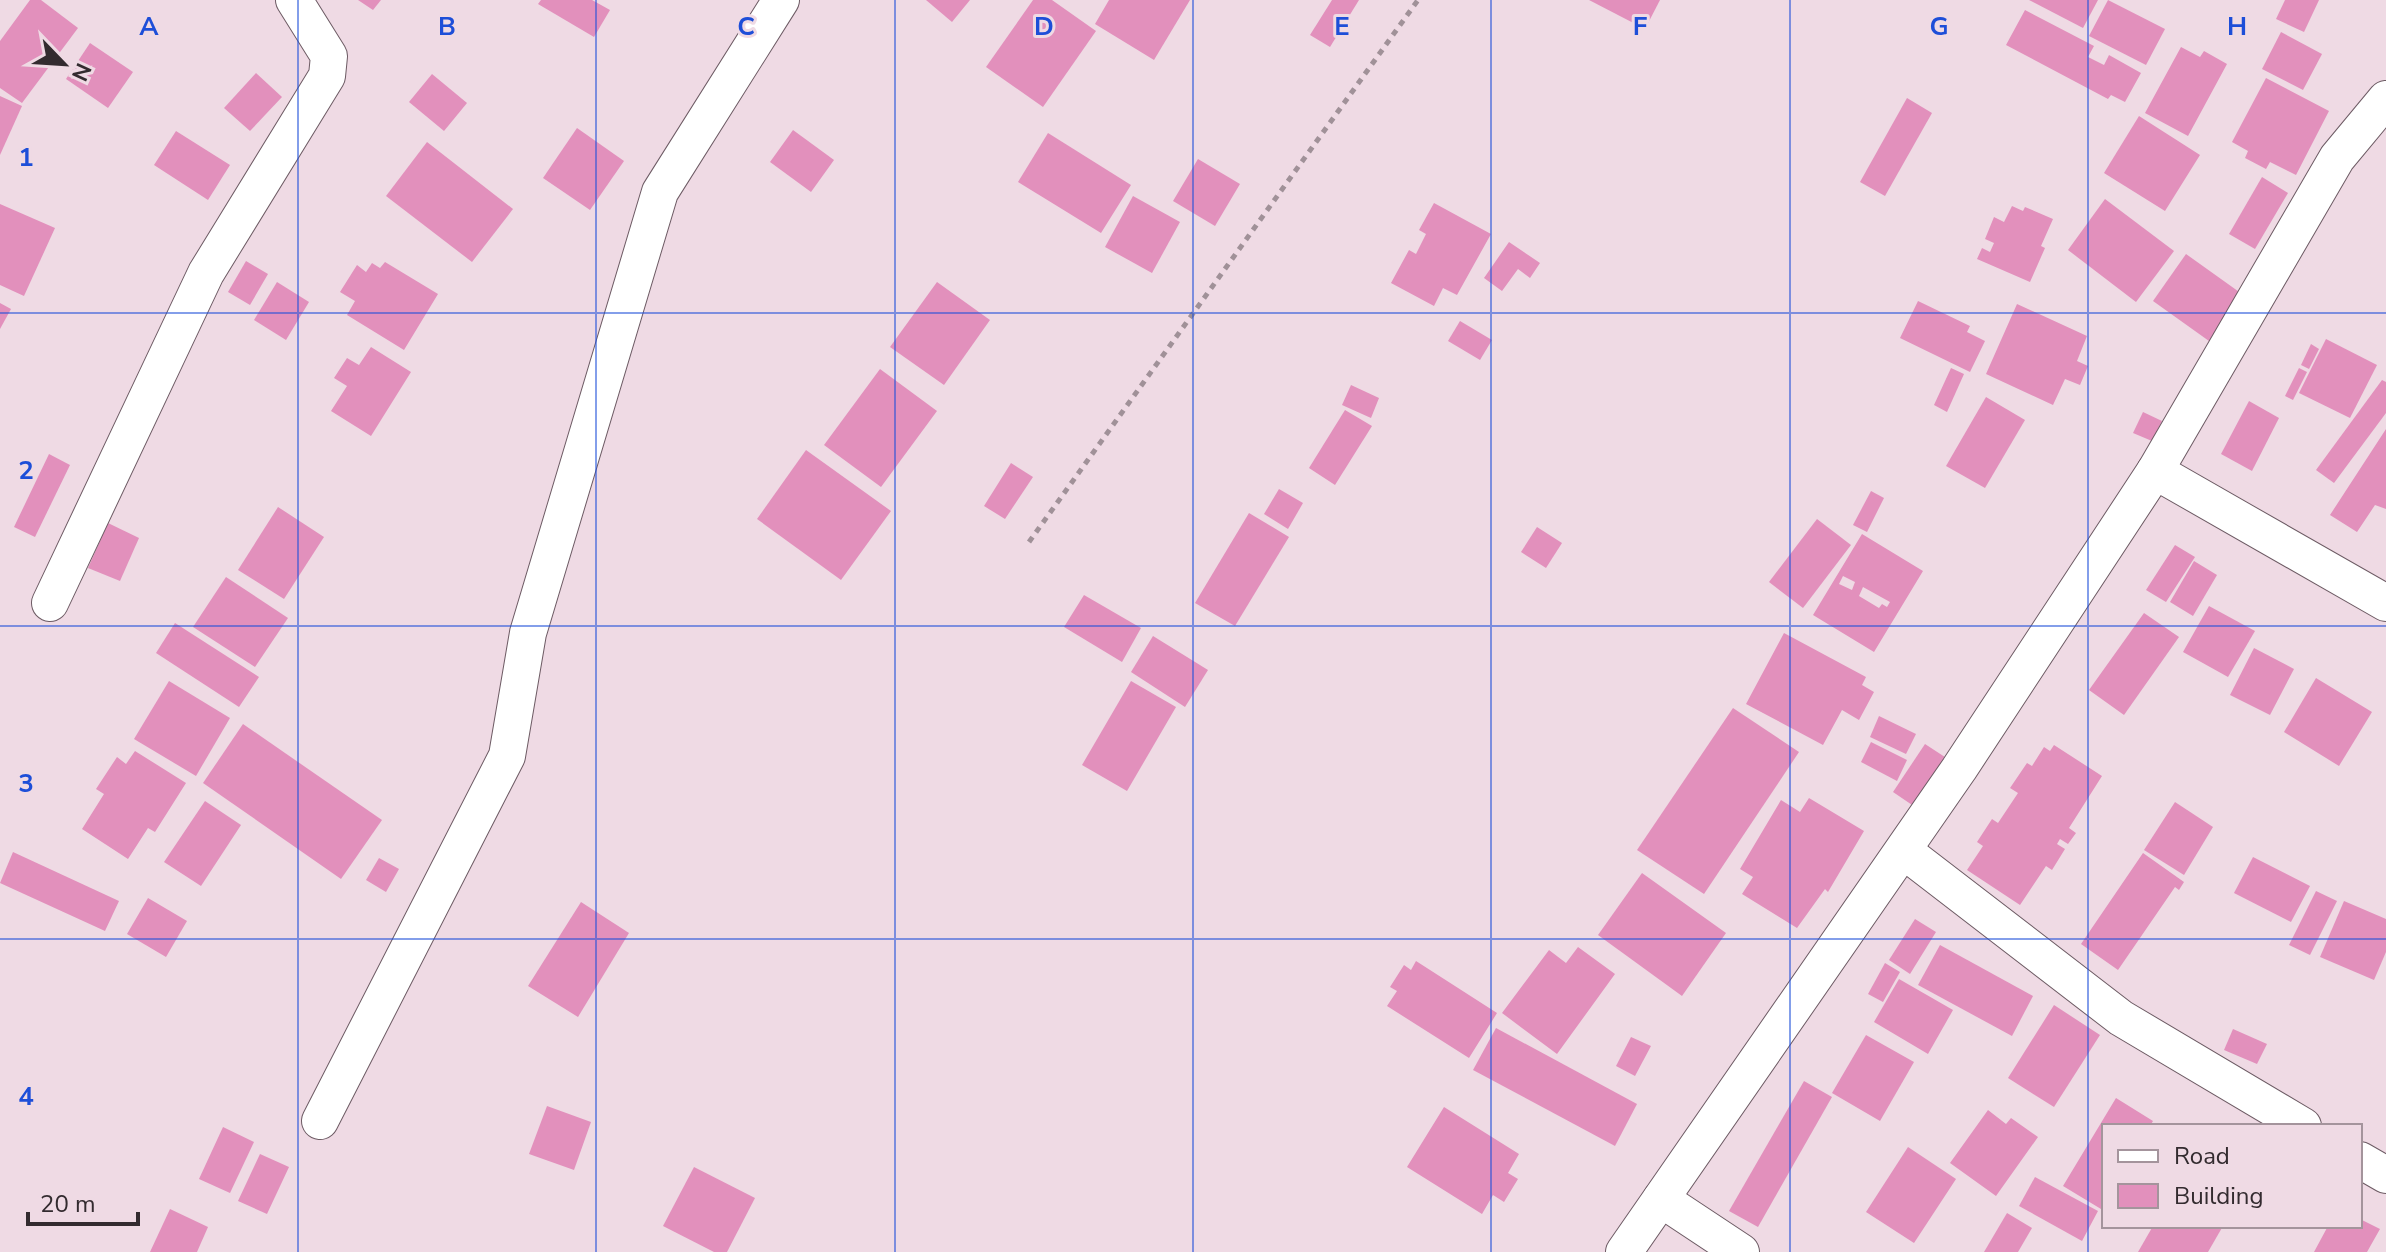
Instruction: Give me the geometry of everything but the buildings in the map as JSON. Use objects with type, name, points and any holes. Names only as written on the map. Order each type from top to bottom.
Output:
[{"type":"street","points":[[50,603],[206,273],[327,76],[329,56],[294,0]]},
{"type":"street","points":[[320,1121],[507,756],[528,633],[660,192],[781,0]]},
{"type":"street","points":[[1624,1252],[1904,851],[2155,471],[2337,158],[2386,99]]},
{"type":"street","points":[[2155,471],[2386,603]]},
{"type":"street","points":[[1904,851],[2121,1018],[2300,1124]]},
{"type":"street","points":[[2362,1161],[2386,1175]]},
{"type":"street","points":[[1661,1199],[1741,1252]]},
{"type":"path","points":[[1029,542],[1418,0]]}]
